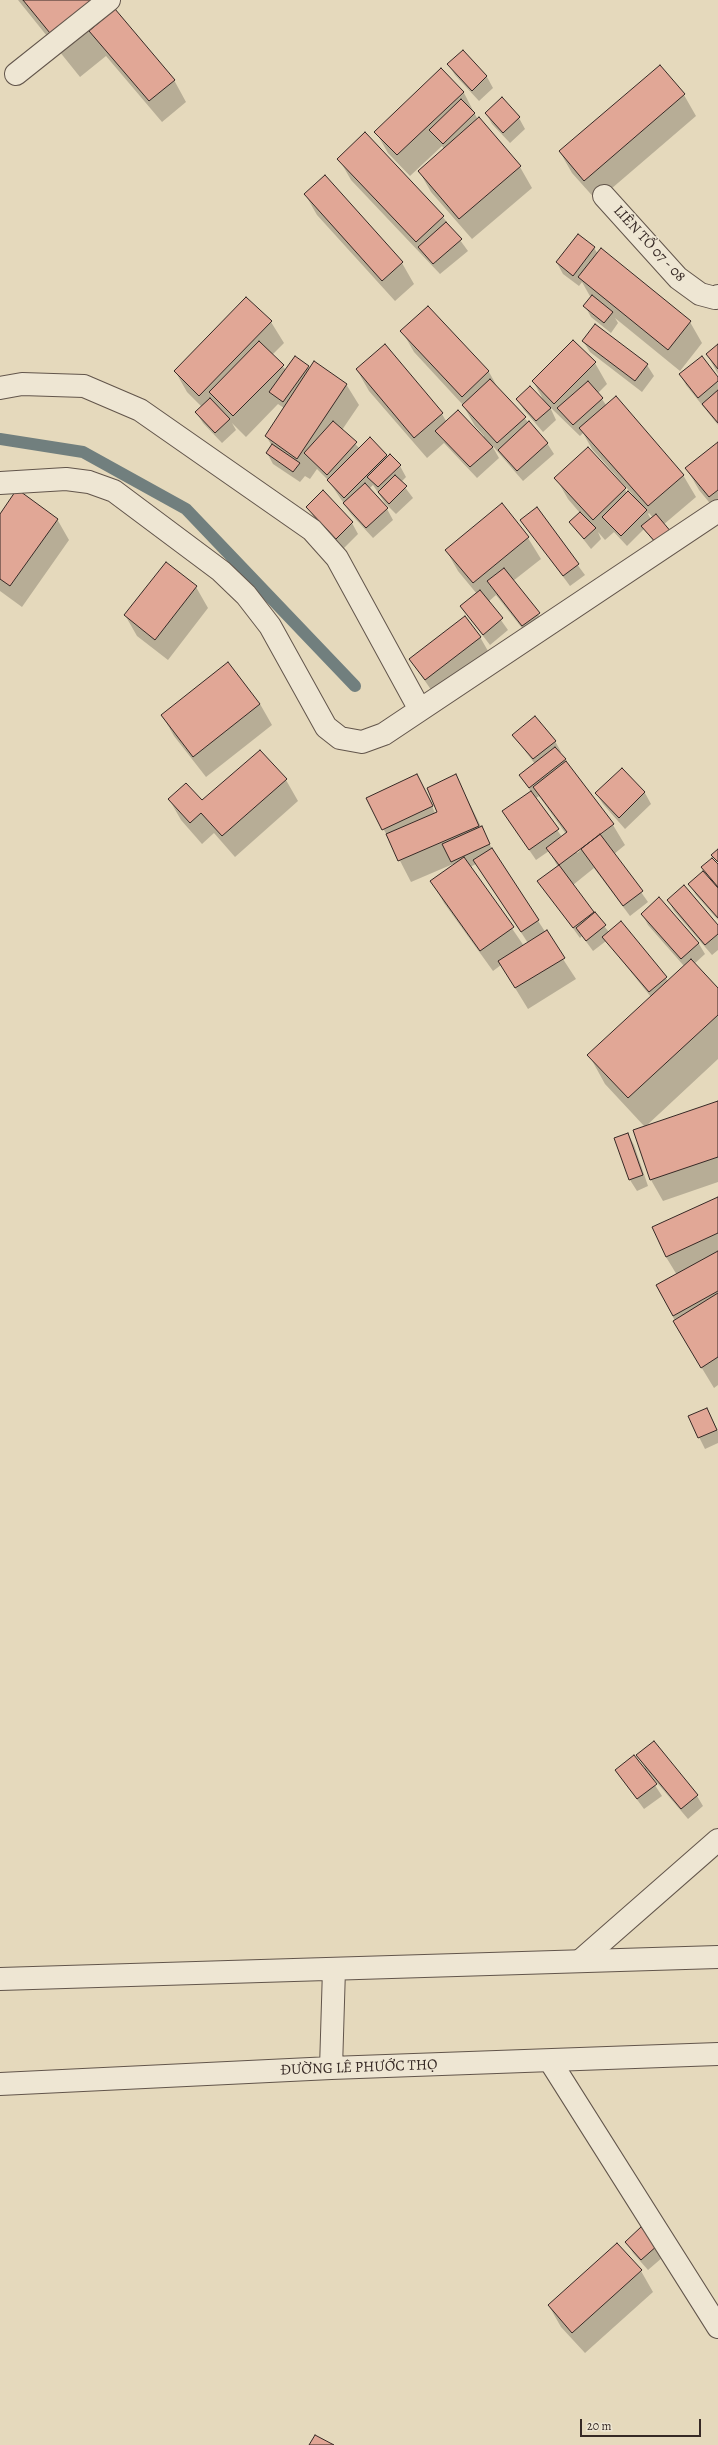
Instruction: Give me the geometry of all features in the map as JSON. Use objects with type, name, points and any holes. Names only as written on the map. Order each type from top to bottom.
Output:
[{"type":"street","points":[[16,74],[109,0]]},
{"type":"street","name":"LIÊN TỔ 07 - 08","points":[[604,196],[678,278],[700,294],[715,298],[718,296]]},
{"type":"street","points":[[0,388],[22,384],[84,386],[140,410],[312,530],[337,558],[420,710]]},
{"type":"street","points":[[0,483],[66,479],[89,482],[114,491],[221,571],[246,595],[270,626],[326,727],[340,738],[362,742],[384,734],[718,511]]},
{"type":"street","points":[[581,1960],[718,1840]]},
{"type":"street","points":[[0,1979],[718,1957]]},
{"type":"street","points":[[331,2068],[334,1969]]},
{"type":"street","name":"ĐƯỜNG LÊ PHƯỚC THỌ","points":[[0,2084],[331,2068],[718,2054]]},
{"type":"street","points":[[550,2061],[718,2327]]},
{"type":"building","points":[[23,0],[96,0],[63,49]]},
{"type":"building","points":[[115,9],[175,80],[149,101],[89,31]]},
{"type":"building","points":[[463,50],[487,76],[472,91],[447,64]]},
{"type":"building","points":[[660,65],[685,94],[584,181],[559,151]]},
{"type":"building","points":[[441,68],[464,92],[397,155],[374,132]]},
{"type":"building","points":[[502,97],[520,117],[503,133],[485,113]]},
{"type":"building","points":[[461,99],[475,113],[443,144],[429,130]]},
{"type":"building","points":[[479,117],[521,166],[459,219],[418,171]]},
{"type":"building","points":[[365,132],[444,216],[416,242],[337,159]]},
{"type":"building","points":[[325,175],[403,262],[382,281],[304,194]]},
{"type":"building","points":[[446,222],[462,239],[433,264],[418,247]]},
{"type":"building","points":[[578,234],[595,247],[573,276],[556,262]]},
{"type":"building","points":[[601,248],[691,321],[668,350],[578,277]]},
{"type":"building","points":[[592,295],[613,312],[604,323],[583,306]]},
{"type":"building","points":[[246,297],[272,321],[199,396],[174,371]]},
{"type":"building","points":[[428,306],[489,371],[462,397],[400,331]]},
{"type":"building","points":[[595,324],[648,364],[635,381],[582,341]]},
{"type":"building","points":[[573,340],[596,362],[554,404],[532,381]]},
{"type":"building","points":[[259,341],[284,365],[233,416],[209,392]]},
{"type":"building","points":[[385,344],[443,413],[414,438],[356,369]]},
{"type":"building","points":[[718,344],[718,369],[706,354]]},
{"type":"building","points":[[295,356],[309,366],[283,402],[269,392]]},
{"type":"building","points":[[702,356],[718,377],[718,381],[698,398],[679,374]]},
{"type":"building","points":[[314,361],[347,384],[297,459],[265,436]]},
{"type":"building","points":[[490,379],[526,417],[497,443],[462,405]]},
{"type":"building","points":[[588,381],[603,398],[573,425],[557,408]]},
{"type":"building","points":[[530,386],[551,408],[536,421],[516,399]]},
{"type":"building","points":[[718,390],[718,423],[702,404]]},
{"type":"building","points":[[616,396],[684,475],[648,506],[579,428]]},
{"type":"building","points":[[210,398],[230,419],[215,433],[195,412]]},
{"type":"building","points":[[458,410],[493,447],[470,467],[435,431]]},
{"type":"building","points":[[333,421],[357,442],[327,475],[304,453]]},
{"type":"building","points":[[529,421],[548,443],[517,471],[498,450]]},
{"type":"building","points":[[370,437],[387,455],[344,498],[327,480]]},
{"type":"building","points":[[718,442],[718,490],[709,497],[685,468]]},
{"type":"building","points":[[272,444],[300,463],[293,472],[266,453]]},
{"type":"building","points":[[588,447],[626,488],[593,520],[554,478]]},
{"type":"building","points":[[390,454],[401,465],[378,487],[367,477]]},
{"type":"building","points":[[395,475],[407,486],[389,504],[378,492]]},
{"type":"building","points":[[365,483],[388,508],[366,528],[343,503]]},
{"type":"building","points":[[17,489],[58,519],[10,586],[0,579],[0,514]]},
{"type":"building","points":[[323,490],[353,522],[336,539],[306,507]]},
{"type":"building","points":[[628,491],[647,510],[621,536],[602,517]]},
{"type":"building","points":[[502,503],[529,537],[473,583],[445,550]]},
{"type":"building","points":[[537,507],[579,564],[563,576],[520,520]]},
{"type":"building","points":[[580,512],[596,528],[584,539],[569,522]]},
{"type":"building","points":[[656,514],[672,533],[658,545],[641,526]]},
{"type":"building","points":[[166,562],[197,586],[155,640],[124,615]]},
{"type":"building","points":[[504,568],[540,613],[522,626],[487,581]]},
{"type":"building","points":[[480,590],[503,618],[483,635],[460,606]]},
{"type":"building","points":[[465,616],[481,637],[425,680],[409,659]]},
{"type":"building","points":[[228,662],[260,704],[193,757],[161,715]]},
{"type":"building","points":[[535,716],[556,741],[533,759],[512,735]]},
{"type":"building","points":[[555,747],[566,759],[529,788],[519,775]]},
{"type":"building","points":[[260,750],[287,779],[222,836],[201,813],[190,823],[168,799],[186,783],[202,800]]},
{"type":"building","points":[[566,761],[614,824],[559,865],[546,848],[567,832],[533,787]]},
{"type":"building","points":[[622,768],[645,792],[619,818],[595,793]]},
{"type":"building","points":[[417,774],[433,806],[382,830],[366,798]]},
{"type":"building","points":[[456,774],[479,826],[398,861],[386,834],[437,812],[427,788]]},
{"type":"building","points":[[531,791],[559,829],[529,850],[502,811]]},
{"type":"building","points":[[482,826],[490,844],[451,862],[442,844]]},
{"type":"building","points":[[600,834],[643,891],[623,906],[581,849]]},
{"type":"building","points":[[492,848],[539,920],[521,932],[473,860]]},
{"type":"building","points":[[718,849],[718,862],[711,855]]},
{"type":"building","points":[[464,857],[514,927],[480,951],[430,881]]},
{"type":"building","points":[[712,858],[718,864],[718,887],[701,867]]},
{"type":"building","points":[[559,865],[594,912],[573,928],[537,881]]},
{"type":"building","points":[[703,871],[718,888],[718,918],[688,884]]},
{"type":"building","points":[[684,885],[718,925],[718,934],[705,945],[667,900]]},
{"type":"building","points":[[659,897],[699,943],[681,959],[641,914]]},
{"type":"building","points":[[595,912],[606,925],[586,941],[576,928]]},
{"type":"building","points":[[621,921],[667,977],[649,992],[602,937]]},
{"type":"building","points":[[547,930],[565,958],[515,988],[498,961]]},
{"type":"building","points":[[691,959],[718,988],[718,1015],[628,1098],[587,1055]]},
{"type":"building","points":[[718,1101],[718,1157],[650,1180],[633,1130]]},
{"type":"building","points":[[628,1133],[643,1175],[629,1180],[614,1138]]},
{"type":"building","points":[[718,1197],[718,1233],[666,1257],[652,1227]]},
{"type":"building","points":[[718,1251],[718,1291],[673,1316],[656,1285]]},
{"type":"building","points":[[718,1293],[718,1357],[701,1368],[673,1321]]},
{"type":"building","points":[[707,1408],[717,1430],[698,1438],[688,1416]]},
{"type":"building","points":[[654,1741],[698,1795],[681,1809],[636,1755]]},
{"type":"building","points":[[634,1755],[657,1784],[637,1799],[615,1770]]},
{"type":"building","points":[[641,2227],[658,2245],[641,2260],[625,2242]]},
{"type":"building","points":[[617,2243],[642,2270],[572,2333],[548,2305]]},
{"type":"building","points":[[315,2435],[334,2445],[309,2445]]},
{"type":"waterway","points":[[0,439],[83,452],[186,509],[355,686]]}]
